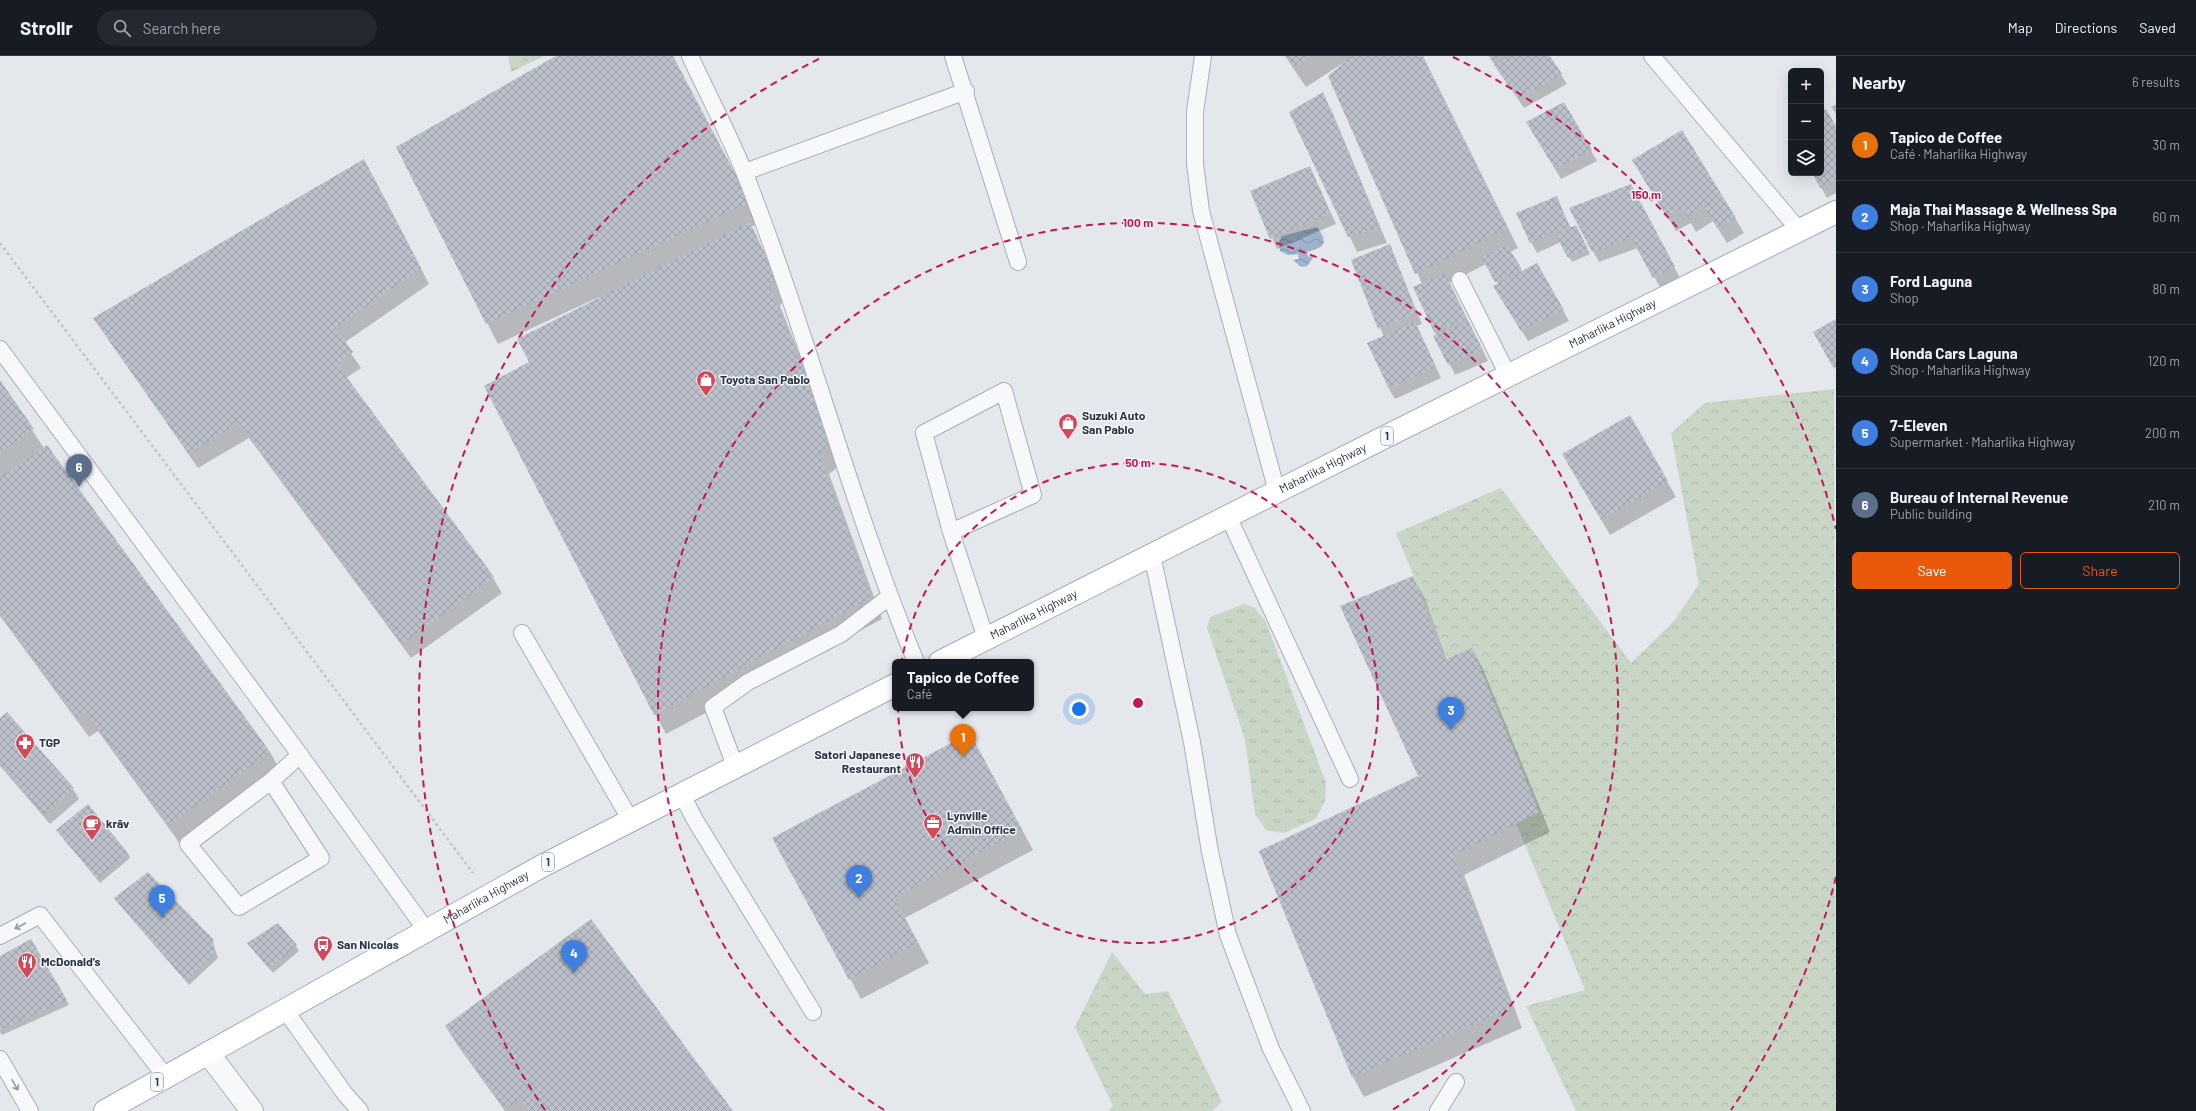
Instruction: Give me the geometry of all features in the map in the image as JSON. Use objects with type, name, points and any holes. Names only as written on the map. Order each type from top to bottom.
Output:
[{"type":"main road","name":"Maharlika Highway","points":[[946,659],[1508,375],[1836,212]]},
{"type":"main road","name":"Maharlika Highway","points":[[105,1111],[426,930],[630,819],[892,687]]},
{"type":"street","points":[[208,1053],[252,1111]]},
{"type":"lane","points":[[690,56],[745,172],[777,261],[889,597],[915,659]]},
{"type":"lane","points":[[953,56],[966,92],[1018,262]]},
{"type":"lane","points":[[1202,56],[1195,112],[1195,164],[1201,212],[1277,492]]},
{"type":"lane","points":[[1652,56],[1799,230]]},
{"type":"lane","points":[[745,172],[966,92]]},
{"type":"lane","points":[[1460,280],[1508,375]]},
{"type":"lane","points":[[0,349],[300,755],[426,930]]},
{"type":"lane","points":[[951,532],[1034,495],[1004,391],[924,433],[951,532],[986,639]]},
{"type":"lane","points":[[1228,516],[1350,779]]},
{"type":"lane","points":[[1152,555],[1192,742],[1210,852],[1228,935],[1271,1049],[1302,1111]]},
{"type":"lane","points":[[735,766],[713,707],[748,682],[841,634],[889,597]]},
{"type":"lane","points":[[522,634],[630,819]]},
{"type":"lane","points":[[271,781],[321,858],[239,907],[188,844],[271,781],[300,755]]},
{"type":"lane","points":[[681,793],[695,820],[813,1012]]},
{"type":"lane","points":[[0,936],[40,915],[166,1077]]},
{"type":"lane","points":[[285,1010],[345,1094],[360,1111]]},
{"type":"lane","points":[[0,1058],[30,1111]]},
{"type":"lane","points":[[1438,1111],[1456,1082]]},
{"type":"path","points":[[0,243],[490,895]]},
{"type":"green space","points":[[508,56],[544,56],[511,72]]},
{"type":"green space","points":[[1834,389],[1836,1111],[1576,1111],[1526,1006],[1585,990],[1396,533],[1501,488],[1631,663],[1674,621],[1699,584],[1671,433],[1705,403]]},
{"type":"green space","points":[[1244,604],[1255,608],[1266,622],[1326,783],[1325,801],[1316,819],[1283,833],[1266,830],[1255,814],[1245,739],[1207,628],[1210,617]]},
{"type":"green space","points":[[1112,952],[1145,994],[1168,991],[1222,1102],[1212,1111],[1108,1111],[1113,1106],[1075,1027]]},
{"type":"water","points":[[1317,227],[1324,241],[1318,248],[1307,252],[1308,257],[1315,255],[1307,266],[1301,267],[1293,260],[1299,259],[1298,254],[1288,255],[1280,251],[1279,242],[1282,236]]},
{"type":"building","points":[[556,56],[673,56],[750,202],[486,324],[396,147]]},
{"type":"building","points":[[1286,56],[1311,56],[1294,67]]},
{"type":"building","points":[[1352,56],[1422,56],[1507,228],[1415,274],[1328,76]]},
{"type":"building","points":[[1489,56],[1503,56],[1493,61]]},
{"type":"building","points":[[1511,56],[1550,56],[1562,74],[1518,99],[1494,65]]},
{"type":"building","points":[[1323,92],[1379,227],[1348,237],[1289,112]]},
{"type":"building","points":[[1564,102],[1592,150],[1555,169],[1526,122]]},
{"type":"building","points":[[1836,104],[1836,114],[1831,107]]},
{"type":"building","points":[[1826,109],[1836,126],[1836,180],[1820,188],[1814,176],[1824,176],[1824,110]]},
{"type":"building","points":[[1682,130],[1736,218],[1717,228],[1704,206],[1687,217],[1682,208],[1667,217],[1632,160]]},
{"type":"building","points":[[364,159],[421,268],[335,328],[353,352],[337,364],[494,577],[402,644],[240,423],[188,453],[93,318]]},
{"type":"building","points":[[1310,166],[1330,214],[1270,239],[1250,191]]},
{"type":"building","points":[[1631,184],[1675,267],[1653,278],[1631,238],[1592,252],[1569,208]]},
{"type":"building","points":[[1557,196],[1569,226],[1530,243],[1516,213]]},
{"type":"building","points":[[750,222],[775,275],[769,286],[833,443],[819,454],[871,598],[654,715],[484,386],[529,362],[517,339]]},
{"type":"building","points":[[1576,225],[1588,249],[1568,258],[1555,234]]},
{"type":"building","points":[[1390,244],[1417,313],[1378,329],[1351,260]]},
{"type":"building","points":[[1507,245],[1522,269],[1495,282],[1481,257]]},
{"type":"building","points":[[1537,263],[1564,310],[1521,331],[1493,286]]},
{"type":"building","points":[[1445,273],[1467,319],[1434,332],[1413,287]]},
{"type":"building","points":[[1836,319],[1836,367],[1834,369],[1813,332]]},
{"type":"building","points":[[1468,321],[1483,350],[1448,365],[1433,336]]},
{"type":"building","points":[[1415,322],[1436,367],[1389,389],[1367,343]]},
{"type":"building","points":[[0,380],[34,429],[0,453]]},
{"type":"building","points":[[1630,415],[1668,481],[1601,520],[1562,454]]},
{"type":"building","points":[[47,445],[270,752],[169,825],[86,712],[77,718],[0,613],[0,478]]},
{"type":"building","points":[[1413,576],[1444,660],[1472,648],[1539,812],[1453,855],[1512,1008],[1352,1077],[1259,851],[1418,776],[1340,606]]},
{"type":"building","points":[[7,712],[74,788],[44,814],[0,764],[0,718]]},
{"type":"building","points":[[970,733],[1022,830],[894,898],[918,943],[849,980],[772,838]]},
{"type":"building","name":"krāv","points":[[88,804],[128,853],[97,879],[56,830]]},
{"type":"building","points":[[148,872],[213,939],[215,953],[186,981],[114,898]]},
{"type":"building","points":[[591,919],[733,1111],[529,1111],[520,1099],[506,1109],[445,1026]]},
{"type":"building","points":[[278,923],[297,945],[269,969],[247,943]]},
{"type":"building","points":[[31,939],[67,1000],[0,1030],[0,956]]},
{"type":"place","name":"Toyota San Pablo","points":[[706,397]]},
{"type":"place","name":"Suzuki Auto San Pablo","points":[[1068,440]]},
{"type":"place","name":"Bureau of Internal Revenue","points":[[79,487]]},
{"type":"place","name":"Ford Laguna","points":[[1451,730]]},
{"type":"place","name":"Tapico de Coffee","points":[[963,757]]},
{"type":"place","name":"TGP","points":[[25,760]]},
{"type":"place","name":"Satori Japanese Restaurant","points":[[915,779]]},
{"type":"place","name":"Lynville Admin Office","points":[[933,840]]},
{"type":"place","name":"krāv","points":[[92,841]]},
{"type":"place","name":"Maja Thai Massage & Wellness Spa","points":[[859,898]]},
{"type":"place","name":"7-Eleven","points":[[162,918]]},
{"type":"place","name":"San Nicolas","points":[[323,962]]},
{"type":"place","name":"Honda Cars Laguna","points":[[574,973]]},
{"type":"place","name":"McDonald's","points":[[27,979]]}]
